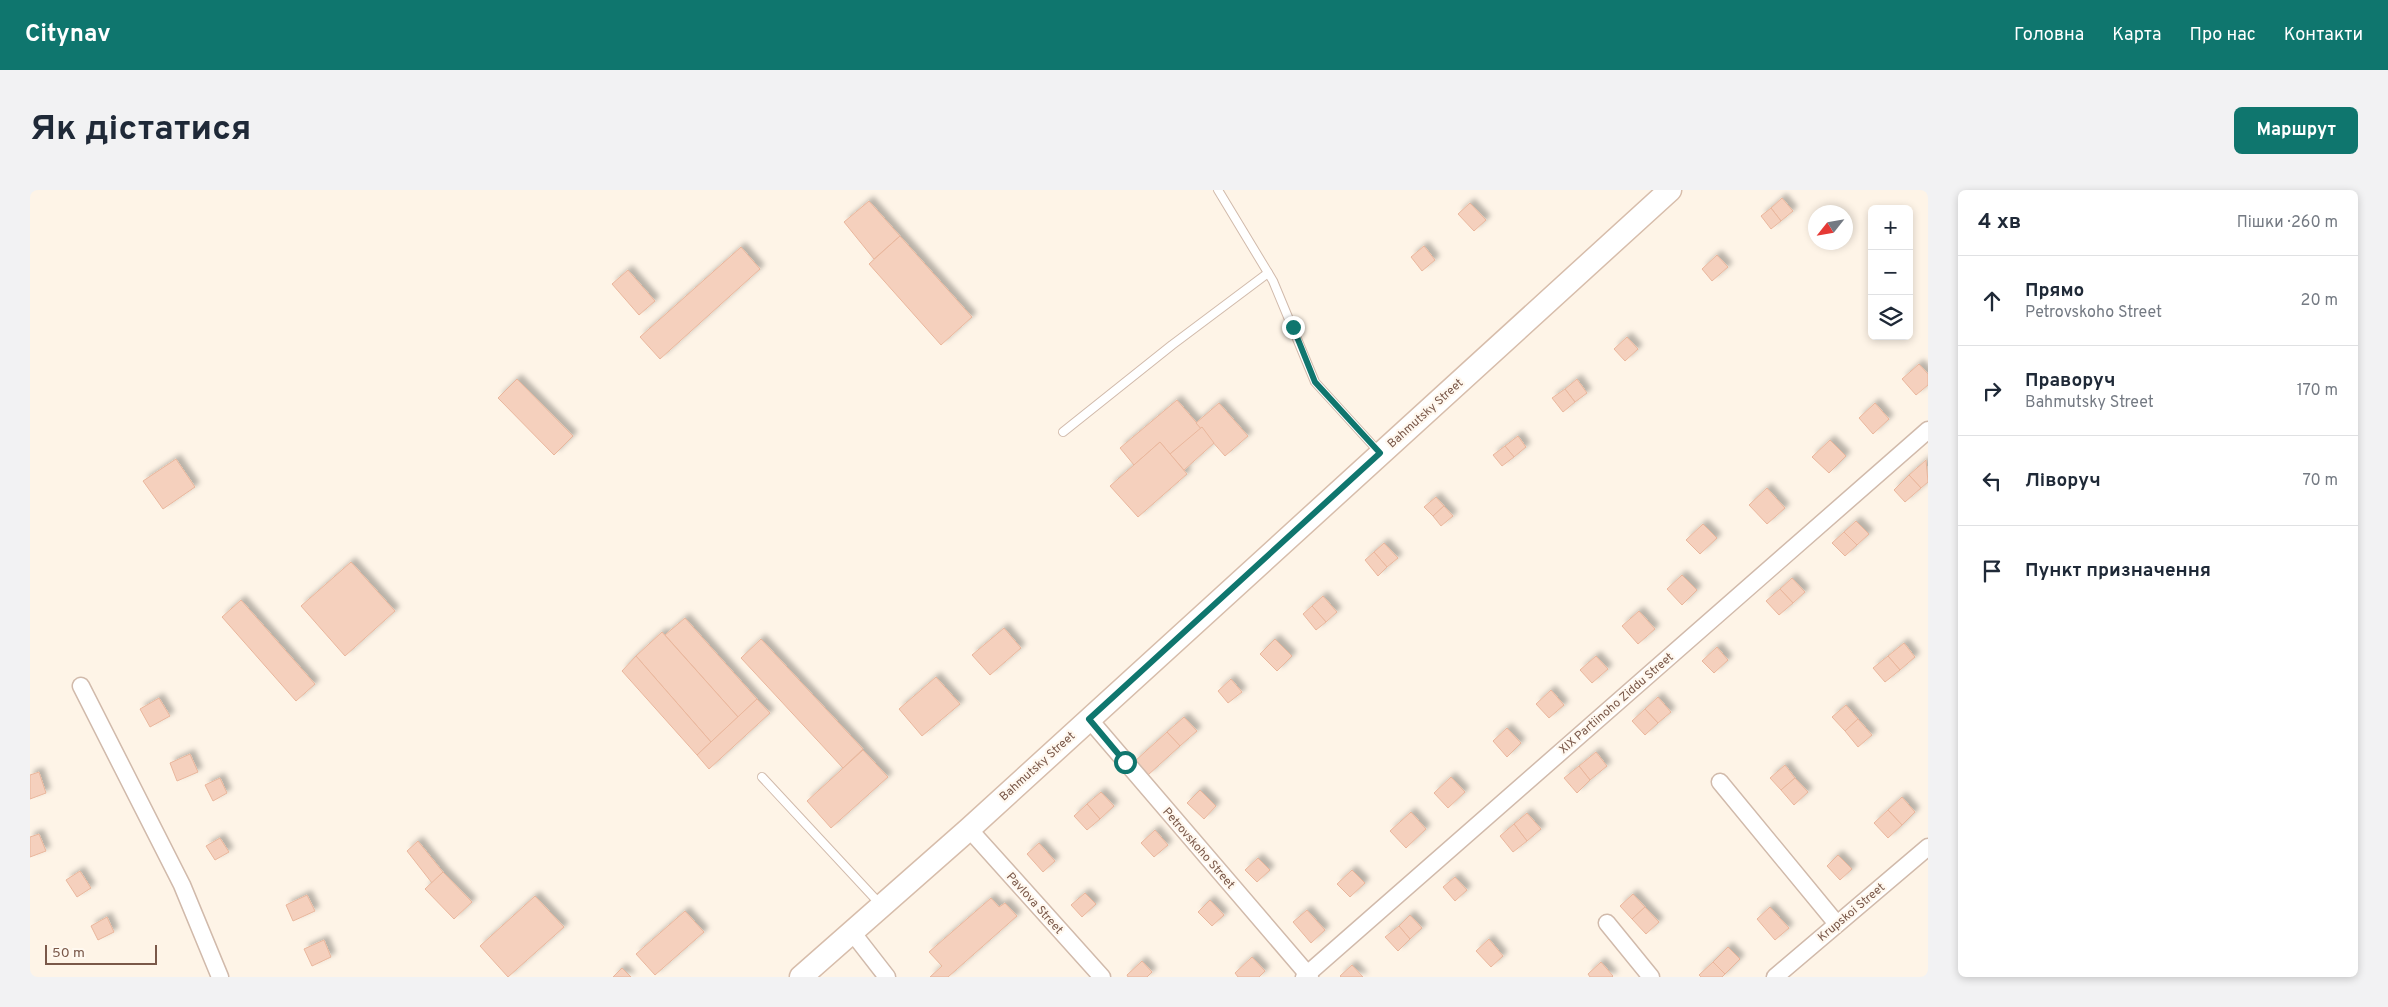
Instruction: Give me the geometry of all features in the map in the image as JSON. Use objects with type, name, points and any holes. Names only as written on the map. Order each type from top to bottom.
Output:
[{"type":"main road","name":"Bahmutsky Street","points":[[801,977],[969,829],[1670,190]]},
{"type":"street","name":"XIX Partiinoho Ziddu Street","points":[[1307,976],[1928,430]]},
{"type":"street","points":[[81,686],[182,886],[220,977]]},
{"type":"street","name":"Petrovskoho Street","points":[[1089,719],[1307,976]]},
{"type":"street","points":[[1720,782],[1837,924]]},
{"type":"street","name":"Pavlova Street","points":[[969,829],[1102,977]]},
{"type":"street","name":"Krupskoi Street","points":[[1775,977],[1928,847]]},
{"type":"street","points":[[1607,923],[1651,977]]},
{"type":"street","points":[[852,932],[887,977]]},
{"type":"lane","points":[[1218,190],[1268,273],[1293,327],[1315,382],[1380,453]]},
{"type":"lane","points":[[1063,432],[1268,273]]},
{"type":"lane","points":[[762,777],[882,906]]},
{"type":"building","points":[[1782,198],[1793,211],[1781,221],[1771,208]]},
{"type":"building","points":[[869,201],[900,236],[874,259],[844,222]]},
{"type":"building","points":[[1470,203],[1486,220],[1474,231],[1458,214]]},
{"type":"building","points":[[1771,208],[1781,221],[1771,229],[1761,216]]},
{"type":"building","points":[[900,236],[972,317],[941,345],[869,264]]},
{"type":"building","points":[[1424,246],[1435,260],[1422,271],[1411,257]]},
{"type":"building","points":[[741,247],[760,269],[660,359],[640,337]]},
{"type":"building","points":[[1717,255],[1728,267],[1712,281],[1702,269]]},
{"type":"building","points":[[628,270],[655,301],[639,315],[612,284]]},
{"type":"building","points":[[1627,337],[1638,349],[1625,361],[1614,349]]},
{"type":"building","points":[[1919,364],[1928,374],[1928,385],[1916,395],[1902,379]]},
{"type":"building","points":[[517,379],[573,436],[554,455],[498,398]]},
{"type":"building","points":[[1577,379],[1587,393],[1575,402],[1565,389]]},
{"type":"building","points":[[1565,389],[1575,402],[1563,412],[1552,398]]},
{"type":"building","points":[[1177,400],[1202,429],[1170,454],[1160,442],[1134,465],[1120,448]]},
{"type":"building","points":[[1219,403],[1248,436],[1225,456],[1196,423]]},
{"type":"building","points":[[1875,403],[1889,419],[1873,434],[1859,418]]},
{"type":"building","points":[[1202,427],[1214,443],[1184,470],[1170,454]]},
{"type":"building","points":[[1518,436],[1526,447],[1514,457],[1505,446]]},
{"type":"building","points":[[1830,440],[1846,456],[1829,473],[1812,457]]},
{"type":"building","points":[[1160,442],[1187,474],[1138,517],[1110,486]]},
{"type":"building","points":[[1505,446],[1514,457],[1502,466],[1493,455]]},
{"type":"building","points":[[176,459],[195,487],[163,509],[143,481]]},
{"type":"building","points":[[1926,460],[1928,482],[1921,488],[1909,475]]},
{"type":"building","points":[[1909,475],[1921,488],[1905,502],[1894,490]]},
{"type":"building","points":[[1767,488],[1785,508],[1767,524],[1749,505]]},
{"type":"building","points":[[1436,497],[1444,506],[1433,516],[1424,507]]},
{"type":"building","points":[[1444,506],[1453,516],[1441,526],[1433,516]]},
{"type":"building","points":[[1856,521],[1869,534],[1857,545],[1844,532]]},
{"type":"building","points":[[1703,524],[1717,538],[1700,554],[1686,540]]},
{"type":"building","points":[[1844,532],[1857,545],[1845,556],[1832,543]]},
{"type":"building","points":[[1384,543],[1398,558],[1387,567],[1374,552]]},
{"type":"building","points":[[1374,552],[1387,567],[1378,576],[1365,560]]},
{"type":"building","points":[[351,562],[395,611],[345,656],[301,606]]},
{"type":"building","points":[[1682,575],[1697,590],[1682,605],[1667,589]]},
{"type":"building","points":[[1792,578],[1805,592],[1793,603],[1780,589]]},
{"type":"building","points":[[1780,589],[1793,603],[1779,615],[1766,601]]},
{"type":"building","points":[[1323,596],[1337,612],[1326,622],[1312,606]]},
{"type":"building","points":[[241,600],[315,684],[296,701],[222,617]]},
{"type":"building","points":[[1312,606],[1326,622],[1316,630],[1303,614]]},
{"type":"building","points":[[1639,611],[1655,629],[1638,644],[1622,626]]},
{"type":"building","points":[[685,618],[757,699],[738,717],[665,635]]},
{"type":"building","points":[[1004,628],[1021,648],[990,675],[972,655]]},
{"type":"building","points":[[662,632],[738,717],[711,742],[636,656]]},
{"type":"building","points":[[761,639],[863,749],[843,768],[741,658]]},
{"type":"building","points":[[1275,639],[1292,656],[1277,671],[1260,654]]},
{"type":"building","points":[[1904,643],[1915,657],[1900,670],[1888,656]]},
{"type":"building","points":[[1717,647],[1728,660],[1714,673],[1702,661]]},
{"type":"building","points":[[636,656],[711,742],[697,755],[622,671]]},
{"type":"building","points":[[1596,656],[1608,669],[1592,683],[1580,670]]},
{"type":"building","points":[[1888,656],[1900,670],[1885,682],[1873,668]]},
{"type":"building","points":[[936,677],[960,704],[922,736],[899,709]]},
{"type":"building","points":[[1231,679],[1242,692],[1228,703],[1218,691]]},
{"type":"building","points":[[1551,690],[1564,705],[1549,718],[1536,704]]},
{"type":"building","points":[[1658,697],[1671,712],[1658,723],[1645,709]]},
{"type":"building","points":[[159,698],[170,716],[150,727],[140,709]]},
{"type":"building","points":[[757,699],[770,713],[709,769],[697,755]]},
{"type":"building","points":[[1846,705],[1858,719],[1845,731],[1832,717]]},
{"type":"building","points":[[1645,709],[1658,723],[1645,735],[1632,721]]},
{"type":"building","points":[[1184,717],[1197,731],[1180,746],[1167,732]]},
{"type":"building","points":[[1858,719],[1872,735],[1858,747],[1845,731]]},
{"type":"building","points":[[1507,728],[1521,743],[1507,757],[1493,741]]},
{"type":"building","points":[[1167,732],[1180,746],[1148,775],[1135,761]]},
{"type":"building","points":[[863,750],[888,777],[831,828],[807,801]]},
{"type":"building","points":[[1596,752],[1607,766],[1590,780],[1579,766]]},
{"type":"building","points":[[190,754],[198,772],[177,781],[170,763]]},
{"type":"building","points":[[1785,765],[1795,778],[1781,790],[1770,778]]},
{"type":"building","points":[[1579,766],[1590,780],[1577,793],[1564,778]]},
{"type":"building","points":[[39,772],[46,793],[30,799],[30,775]]},
{"type":"building","points":[[1451,777],[1465,792],[1448,808],[1434,793]]},
{"type":"building","points":[[220,778],[227,793],[213,801],[205,785]]},
{"type":"building","points":[[1795,778],[1808,792],[1794,805],[1781,790]]},
{"type":"building","points":[[1200,790],[1216,806],[1204,819],[1187,803]]},
{"type":"building","points":[[1101,792],[1114,806],[1100,819],[1087,804]]},
{"type":"building","points":[[1902,797],[1915,812],[1902,825],[1888,810]]},
{"type":"building","points":[[1087,804],[1100,819],[1087,830],[1074,816]]},
{"type":"building","points":[[1888,810],[1902,825],[1888,838],[1874,823]]},
{"type":"building","points":[[1411,812],[1426,829],[1406,848],[1390,831]]},
{"type":"building","points":[[1527,813],[1541,829],[1527,841],[1514,824]]},
{"type":"building","points":[[1514,824],[1527,841],[1513,852],[1500,836]]},
{"type":"building","points":[[1155,830],[1168,845],[1154,857],[1141,843]]},
{"type":"building","points":[[39,834],[46,851],[30,857],[30,837]]},
{"type":"building","points":[[220,838],[229,852],[215,860],[206,846]]},
{"type":"building","points":[[418,841],[443,872],[432,883],[407,851]]},
{"type":"building","points":[[1039,843],[1055,861],[1043,872],[1027,854]]},
{"type":"building","points":[[1838,855],[1852,869],[1840,880],[1827,866]]},
{"type":"building","points":[[1258,858],[1270,870],[1257,882],[1245,870]]},
{"type":"building","points":[[1352,870],[1365,883],[1350,897],[1337,884]]},
{"type":"building","points":[[80,871],[91,888],[77,897],[66,880]]},
{"type":"building","points":[[443,872],[472,902],[454,919],[425,889]]},
{"type":"building","points":[[1455,877],[1467,890],[1455,901],[1443,887]]},
{"type":"building","points":[[1085,893],[1096,904],[1082,917],[1071,905]]},
{"type":"building","points":[[1633,894],[1645,907],[1632,919],[1620,906]]},
{"type":"building","points":[[307,895],[315,911],[293,921],[286,905]]},
{"type":"building","points":[[535,896],[564,927],[508,977],[480,946]]},
{"type":"building","points":[[991,898],[999,907],[1005,903],[1017,916],[948,977],[930,977],[942,966],[929,952]]},
{"type":"building","points":[[1210,900],[1224,915],[1212,926],[1198,912]]},
{"type":"building","points":[[1645,907],[1659,922],[1646,934],[1632,919]]},
{"type":"building","points":[[1770,907],[1789,928],[1775,940],[1757,919]]},
{"type":"building","points":[[1307,910],[1325,930],[1311,943],[1293,922]]},
{"type":"building","points":[[685,911],[704,932],[655,975],[636,954]]},
{"type":"building","points":[[1410,915],[1422,928],[1410,939],[1399,926]]},
{"type":"building","points":[[107,917],[114,932],[98,940],[91,926]]},
{"type":"building","points":[[1399,926],[1410,939],[1398,951],[1385,937]]},
{"type":"building","points":[[1489,939],[1503,956],[1491,967],[1476,951]]},
{"type":"building","points":[[324,940],[331,957],[312,966],[304,949]]},
{"type":"building","points":[[1728,947],[1740,959],[1725,974],[1713,962]]},
{"type":"building","points":[[1252,957],[1265,971],[1259,977],[1238,977],[1235,973]]},
{"type":"building","points":[[1142,961],[1152,972],[1147,977],[1128,977],[1127,975]]},
{"type":"building","points":[[1601,962],[1613,976],[1590,977],[1588,974]]},
{"type":"building","points":[[1713,962],[1725,974],[1722,977],[1701,977],[1699,975]]},
{"type":"building","points":[[1352,965],[1363,977],[1340,976]]},
{"type":"building","points":[[622,968],[631,977],[613,977]]},
{"type":"route","points":[[1125,762],[1089,719],[1380,453],[1315,382],[1293,327]]}]
